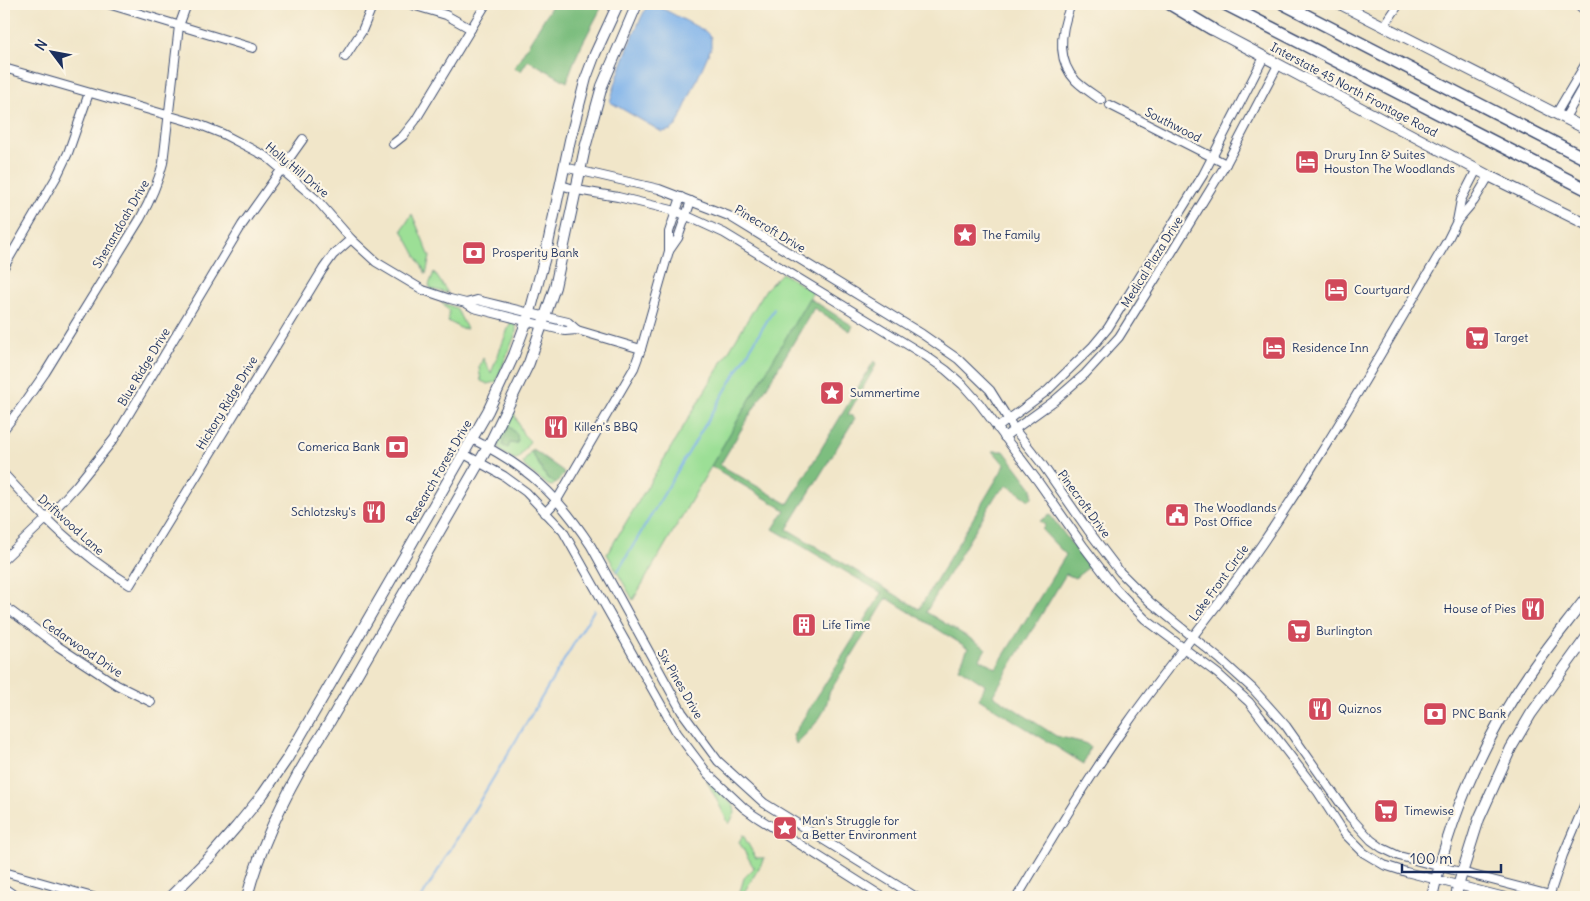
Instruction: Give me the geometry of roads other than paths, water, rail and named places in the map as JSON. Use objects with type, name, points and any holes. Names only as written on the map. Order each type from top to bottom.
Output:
[{"type":"highway","points":[[1170,4],[1212,29]]},
{"type":"highway","points":[[1225,4],[1586,189]]},
{"type":"highway","points":[[1284,4],[1586,159]]},
{"type":"main road","name":"Research Forest Drive","points":[[170,897],[211,856],[263,794],[303,732],[390,583],[464,454],[500,386],[528,317],[546,253],[564,167],[586,78],[618,4]]},
{"type":"main road","points":[[247,897],[268,836],[311,750],[329,723],[488,447],[519,386],[545,321],[563,257],[585,148],[602,86],[637,4]]},
{"type":"main road","name":"Interstate 45 North Frontage Road","points":[[1165,4],[1489,176],[1586,224]]},
{"type":"main road","points":[[1340,4],[1586,129]]},
{"type":"main road","points":[[390,583],[394,592],[395,607]]},
{"type":"main road","points":[[1432,897],[1459,804],[1482,752],[1531,670],[1586,598]]},
{"type":"main road","points":[[1456,897],[1479,819],[1511,748],[1531,714],[1586,638]]},
{"type":"main road","points":[[303,732],[311,750]]},
{"type":"street","points":[[108,4],[254,48]]},
{"type":"street","name":"Shenandoah Drive","points":[[4,429],[45,373],[147,205],[158,181],[163,163],[179,26],[187,4]]},
{"type":"street","points":[[345,57],[362,31],[373,4]]},
{"type":"street","points":[[409,4],[446,15],[471,29]]},
{"type":"street","points":[[393,144],[403,136],[415,121],[486,4]]},
{"type":"street","points":[[1071,4],[1064,23],[1061,46],[1066,66],[1076,81],[1101,100]]},
{"type":"street","points":[[1384,26],[1399,4]]},
{"type":"street","points":[[1576,4],[1586,11]]},
{"type":"street","name":"Medical Plaza Drive","points":[[996,428],[1046,391],[1075,364],[1108,328],[1214,157],[1264,57]]},
{"type":"street","points":[[1560,116],[1586,63]]},
{"type":"street","name":"Medical Plaza Drive","points":[[1004,437],[1054,401],[1085,374],[1119,337],[1226,164],[1278,64]]},
{"type":"street","name":"Holly Hill Drive","points":[[4,69],[198,124],[224,134],[267,157],[317,200],[364,253],[423,290],[466,303],[474,308],[545,321],[566,331],[577,330],[641,349]]},
{"type":"street","points":[[1560,116],[1586,81]]},
{"type":"street","points":[[4,267],[57,176],[68,153],[89,93]]},
{"type":"street","name":"Southwood","points":[[1110,105],[1226,164]]},
{"type":"street","name":"Blue Ridge Drive","points":[[4,559],[46,519],[77,485],[114,439],[242,225],[303,139]]},
{"type":"street","name":"Pinecroft Drive","points":[[564,167],[659,189],[729,216],[933,341],[958,360],[990,390],[1015,430],[1120,572],[1150,602],[1221,660],[1253,689],[1286,726],[1350,817],[1371,840],[1399,856],[1463,871],[1550,896]]},
{"type":"street","name":"Lake Front Circle","points":[[1457,221],[1461,200],[1477,169]]},
{"type":"street","name":"Lake Front Circle","points":[[1017,897],[1106,753],[1249,562],[1286,506],[1378,358],[1457,221],[1474,201],[1489,176]]},
{"type":"street","name":"Pinecroft Drive","points":[[560,185],[676,211],[724,233],[946,370],[979,403],[1116,588],[1145,618],[1218,674],[1249,702],[1318,792],[1346,834],[1364,853],[1384,865],[1436,881],[1505,897]]},
{"type":"street","points":[[545,513],[557,500],[634,368],[669,251],[669,232],[681,197]]},
{"type":"street","points":[[669,251],[678,238],[691,201]]},
{"type":"street","name":"Hickory Ridge Drive","points":[[130,585],[323,269],[333,255],[351,239]]},
{"type":"street","name":"Six Pines Drive","points":[[472,439],[509,459],[537,479],[577,524],[592,546],[682,712],[718,761],[754,796],[764,803],[916,897]]},
{"type":"street","points":[[464,454],[504,476],[526,492],[563,531],[676,733],[698,762],[722,788],[755,816],[883,897]]},
{"type":"street","name":"Driftwood Lane","points":[[4,474],[46,519],[92,560],[130,585]]},
{"type":"street","name":"Cedarwood Drive","points":[[4,606],[59,647],[118,685],[151,702]]},
{"type":"street","points":[[617,627],[631,620]]},
{"type":"street","points":[[669,721],[682,712]]},
{"type":"street","points":[[1550,896],[1563,855],[1586,801]]},
{"type":"street","points":[[4,872],[93,897]]},
{"type":"street","points":[[4,888],[17,897]]},
{"type":"water","points":[[648,4],[654,4],[705,31],[711,37],[711,48],[677,125],[671,130],[662,132],[610,102],[626,52]]},
{"type":"waterway","points":[[618,571],[774,309]]},
{"type":"waterway","points":[[422,897],[594,610]]},
{"type":"place","name":"Drury Inn & Suites Houston The Woodlands","points":[[1307,162]]},
{"type":"place","name":"The Family","points":[[965,235]]},
{"type":"place","name":"Prosperity Bank","points":[[474,253]]},
{"type":"place","name":"Courtyard","points":[[1336,290]]},
{"type":"place","name":"Target","points":[[1477,338]]},
{"type":"place","name":"Residence Inn","points":[[1274,348]]},
{"type":"place","name":"Summertime","points":[[832,393]]},
{"type":"place","name":"Killen's BBQ","points":[[556,427]]},
{"type":"place","name":"Comerica Bank","points":[[397,447]]},
{"type":"place","name":"Schlotzsky's","points":[[374,512]]},
{"type":"place","name":"The Woodlands Post Office","points":[[1177,515]]},
{"type":"place","name":"House of Pies","points":[[1533,609]]},
{"type":"place","name":"Life Time","points":[[804,625]]},
{"type":"place","name":"Burlington","points":[[1299,631]]},
{"type":"place","name":"Quiznos","points":[[1320,709]]},
{"type":"place","name":"PNC Bank","points":[[1435,714]]},
{"type":"place","name":"Timewise","points":[[1386,811]]},
{"type":"place","name":"Man's Struggle for a Better Environment","points":[[785,828]]}]
